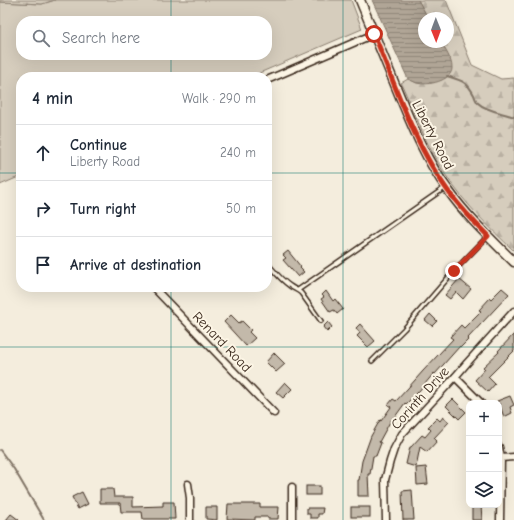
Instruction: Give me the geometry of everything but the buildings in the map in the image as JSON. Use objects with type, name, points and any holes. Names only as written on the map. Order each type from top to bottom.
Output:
[{"type":"street","name":"Liberty Road","points":[[360,0],[410,123],[433,167],[464,210],[514,262]]},
{"type":"street","points":[[272,78],[374,34]]},
{"type":"street","name":"Renard Road","points":[[157,292],[274,413]]},
{"type":"street","name":"Corinth Drive","points":[[386,520],[385,480],[394,449],[402,434],[514,311]]},
{"type":"street","points":[[455,377],[478,400]]},
{"type":"street","points":[[502,458],[514,456]]},
{"type":"street","points":[[500,520],[501,472]]},
{"type":"street","points":[[188,484],[190,498],[190,520]]},
{"type":"street","points":[[292,487],[292,520]]},
{"type":"lane","points":[[298,290],[446,187]]},
{"type":"lane","points":[[372,361],[404,329],[454,271],[488,236]]},
{"type":"lane","points":[[272,268],[292,288],[298,290],[321,321]]},
{"type":"green space","points":[[0,0],[55,0],[42,4],[0,2]]},
{"type":"green space","points":[[55,0],[351,0],[362,29],[262,72],[16,72],[16,178],[0,185],[0,2],[42,4]]},
{"type":"green space","points":[[418,0],[446,0],[451,12],[425,12]]},
{"type":"green space","points":[[454,20],[472,65],[501,79],[514,78],[514,251],[486,224],[452,185],[426,141],[401,83],[408,79],[417,83],[450,60],[444,48],[454,48]]},
{"type":"shaded area","points":[[372,0],[418,0],[425,12],[418,12],[418,48],[444,48],[450,58],[452,65],[451,72],[448,76],[438,82],[421,84],[408,79]]},
{"type":"waterway","points":[[447,76],[466,84],[481,106],[514,117]]},
{"type":"waterway","points":[[0,450],[14,469],[44,520]]},
{"type":"route","points":[[374,34],[410,123],[421,146],[448,191],[488,236],[454,271]]}]
